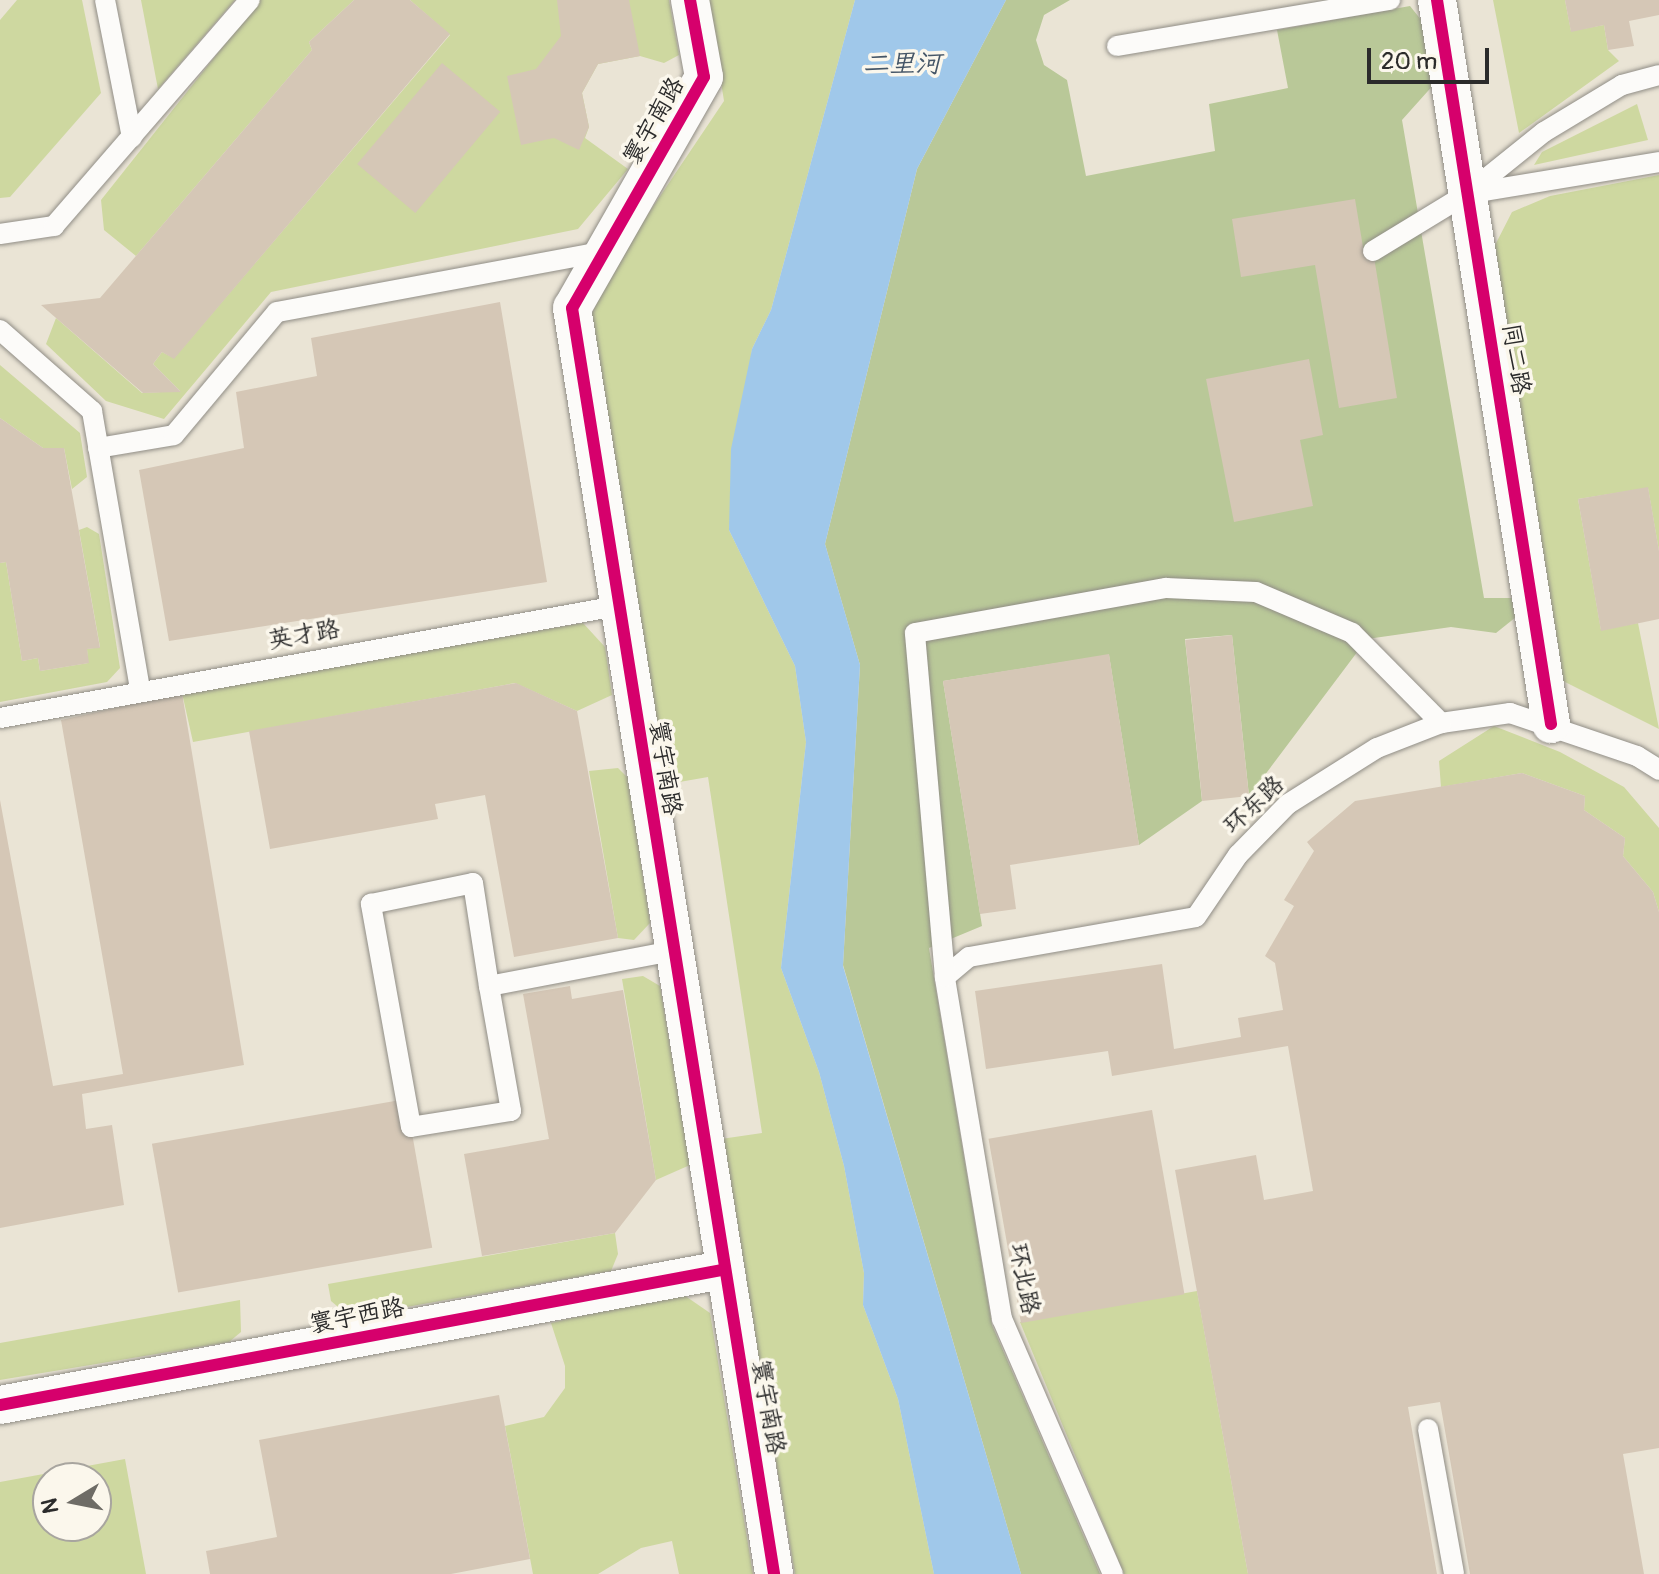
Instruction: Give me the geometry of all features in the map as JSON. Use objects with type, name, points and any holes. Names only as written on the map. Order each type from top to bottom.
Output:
[{"type":"street","name":"寰宇南路","points":[[690,0],[704,77],[572,308],[722,1270],[774,1574]]},
{"type":"street","name":"同二路","points":[[1437,0],[1551,724]]},
{"type":"street","name":"寰宇西路","points":[[0,1405],[722,1270]]},
{"type":"lane","points":[[105,0],[132,137]]},
{"type":"lane","points":[[0,234],[54,226],[250,0]]},
{"type":"lane","points":[[1117,46],[1390,0]]},
{"type":"lane","points":[[1373,251],[1468,193],[1544,132],[1622,85],[1659,75]]},
{"type":"lane","points":[[1468,193],[1659,162]]},
{"type":"lane","points":[[98,448],[174,435],[277,312],[605,251]]},
{"type":"lane","points":[[0,330],[92,411],[140,690]]},
{"type":"lane","name":"环北路","points":[[1113,1574],[1002,1319],[945,977],[915,633],[1166,588],[1256,592],[1352,633],[1441,723]]},
{"type":"lane","name":"英才路","points":[[0,718],[140,690],[617,606]]},
{"type":"lane","name":"环东路","points":[[945,977],[969,957],[1196,917],[1238,855],[1288,804],[1377,748],[1441,723],[1510,713],[1551,724],[1637,756],[1659,770]]},
{"type":"lane","points":[[473,883],[489,986],[511,1111],[411,1127],[371,904],[473,883]]},
{"type":"lane","points":[[489,986],[672,951]]},
{"type":"lane","points":[[1428,1429],[1454,1574]]},
{"type":"green space","points":[[17,0],[82,0],[101,93],[10,197],[0,198],[0,20]]},
{"type":"green space","points":[[141,0],[235,0],[158,89]]},
{"type":"green space","points":[[260,0],[354,0],[309,42],[312,50],[136,256],[104,230],[101,200]]},
{"type":"green space","points":[[410,0],[669,0],[679,55],[664,63],[640,56],[598,64],[582,93],[589,127],[585,138],[628,169],[578,229],[271,292],[164,419],[106,401],[46,344],[56,318],[142,393],[180,391],[153,364],[162,352],[174,358],[450,35]]},
{"type":"green space","points":[[708,0],[855,0],[771,310],[752,349],[729,530],[795,666],[806,742],[781,968],[819,1072],[844,1166],[864,1273],[863,1305],[898,1399],[934,1574],[795,1574],[721,1139],[762,1133],[708,777],[668,784],[588,325],[605,278],[724,101]]},
{"type":"green space","points":[[1006,0],[1070,0],[1044,15],[1036,40],[1044,65],[1067,80],[1086,176],[1215,151],[1209,104],[1288,88],[1277,30],[1410,6],[1426,26],[1436,82],[1402,120],[1484,598],[1513,598],[1516,617],[1496,633],[1451,627],[1367,639],[1249,796],[1232,635],[1185,639],[1202,801],[1139,845],[1109,655],[943,681],[982,926],[929,948],[992,1325],[1100,1574],[1021,1574],[843,965],[860,665],[825,544],[917,169]]},
{"type":"green space","points":[[1493,0],[1565,0],[1571,31],[1604,25],[1608,50],[1619,61],[1519,133]]},
{"type":"green space","points":[[1637,104],[1648,140],[1534,165],[1542,152]]},
{"type":"green space","points":[[1659,175],[1659,551],[1648,488],[1578,499],[1601,630],[1638,623],[1659,729],[1559,679],[1491,253],[1512,212],[1550,196]]},
{"type":"green space","points":[[0,365],[80,433],[87,477],[72,489],[64,448],[43,448],[0,418]]},
{"type":"green space","points":[[87,527],[99,534],[120,668],[107,682],[0,702],[0,563],[6,562],[22,661],[38,658],[40,671],[88,663],[87,649],[100,647],[79,530]]},
{"type":"green space","points":[[583,623],[605,647],[612,695],[577,711],[515,683],[193,742],[182,693]]},
{"type":"green space","points":[[1494,726],[1560,752],[1624,787],[1659,828],[1659,912],[1653,892],[1623,856],[1625,838],[1584,810],[1585,796],[1522,773],[1441,787],[1439,761]]},
{"type":"green space","points":[[618,768],[628,778],[650,923],[634,940],[618,938],[589,771]]},
{"type":"green space","points":[[643,976],[660,986],[690,1165],[656,1180],[622,979]]},
{"type":"green space","points":[[615,1233],[618,1254],[611,1271],[350,1317],[331,1301],[328,1284]]},
{"type":"green space","points":[[1197,1291],[1248,1574],[1124,1574],[1020,1322]]},
{"type":"green space","points":[[681,1293],[710,1313],[753,1574],[679,1574],[672,1541],[641,1548],[598,1574],[533,1574],[505,1426],[544,1417],[565,1388],[565,1366],[551,1323]]},
{"type":"green space","points":[[240,1300],[241,1332],[229,1342],[0,1380],[0,1343]]},
{"type":"green space","points":[[125,1459],[146,1574],[0,1574],[0,1482],[32,1476],[32,1542],[112,1542],[112,1462],[109,1462]]},
{"type":"water","name":"二里河","points":[[855,0],[1006,0],[917,169],[825,544],[860,665],[843,966],[1021,1574],[934,1574],[898,1399],[863,1305],[864,1273],[844,1166],[819,1072],[781,968],[806,742],[795,666],[729,530],[731,449],[752,349],[771,310]]},
{"type":"building","points":[[354,0],[410,0],[450,34],[174,359],[162,352],[153,364],[181,392],[143,393],[41,305],[100,298],[312,50],[309,42]]},
{"type":"building","points":[[557,0],[629,0],[640,56],[598,64],[582,93],[589,127],[579,150],[554,138],[521,145],[507,76],[536,69],[561,36]]},
{"type":"building","points":[[1565,0],[1659,0],[1659,15],[1629,21],[1634,46],[1608,50],[1604,25],[1571,32]]},
{"type":"building","points":[[442,63],[500,112],[415,213],[357,164]]},
{"type":"building","points":[[1355,199],[1364,253],[1373,251],[1397,398],[1339,408],[1315,265],[1241,277],[1232,219]]},
{"type":"building","points":[[500,302],[547,582],[169,641],[139,470],[244,448],[236,392],[317,376],[311,338]]},
{"type":"building","points":[[1309,359],[1323,435],[1300,440],[1313,506],[1234,522],[1206,379]]},
{"type":"building","points":[[0,418],[43,448],[64,448],[100,648],[87,649],[89,663],[40,671],[38,658],[22,661],[6,562],[0,563]]},
{"type":"building","points":[[1648,487],[1659,551],[1659,619],[1601,631],[1578,499]]},
{"type":"building","points":[[1232,635],[1249,796],[1202,801],[1185,640]]},
{"type":"building","points":[[1109,654],[1139,845],[1010,865],[1016,909],[980,914],[943,681]]},
{"type":"building","points":[[516,683],[577,711],[618,938],[514,957],[485,795],[435,804],[438,819],[270,849],[249,731]]},
{"type":"building","points":[[182,693],[244,1065],[82,1094],[86,1129],[112,1125],[124,1205],[0,1228],[0,800],[53,1086],[123,1074],[61,720]]},
{"type":"building","points":[[1522,773],[1585,796],[1584,810],[1625,838],[1623,856],[1653,892],[1659,912],[1659,1448],[1623,1454],[1644,1574],[1470,1574],[1440,1402],[1408,1407],[1437,1574],[1248,1574],[1175,1170],[1256,1155],[1264,1200],[1313,1191],[1288,1046],[1112,1076],[1108,1051],[986,1069],[975,991],[1162,964],[1174,1049],[1241,1037],[1238,1018],[1283,1010],[1275,963],[1265,956],[1294,906],[1284,900],[1314,851],[1307,842],[1355,801]]},
{"type":"building","points":[[570,986],[572,999],[623,990],[656,1180],[615,1233],[482,1256],[464,1154],[549,1139],[523,994]]},
{"type":"building","points":[[406,1099],[432,1248],[178,1293],[152,1144]]},
{"type":"building","points":[[1152,1110],[1184,1294],[1021,1323],[989,1139]]},
{"type":"building","points":[[499,1395],[530,1559],[451,1574],[210,1574],[206,1551],[277,1537],[259,1440]]},
{"type":"cycle path","points":[[690,0],[704,77],[572,308],[774,1574]]},
{"type":"cycle path","points":[[1437,0],[1551,724]]},
{"type":"cycle path","points":[[0,1405],[722,1270]]}]
